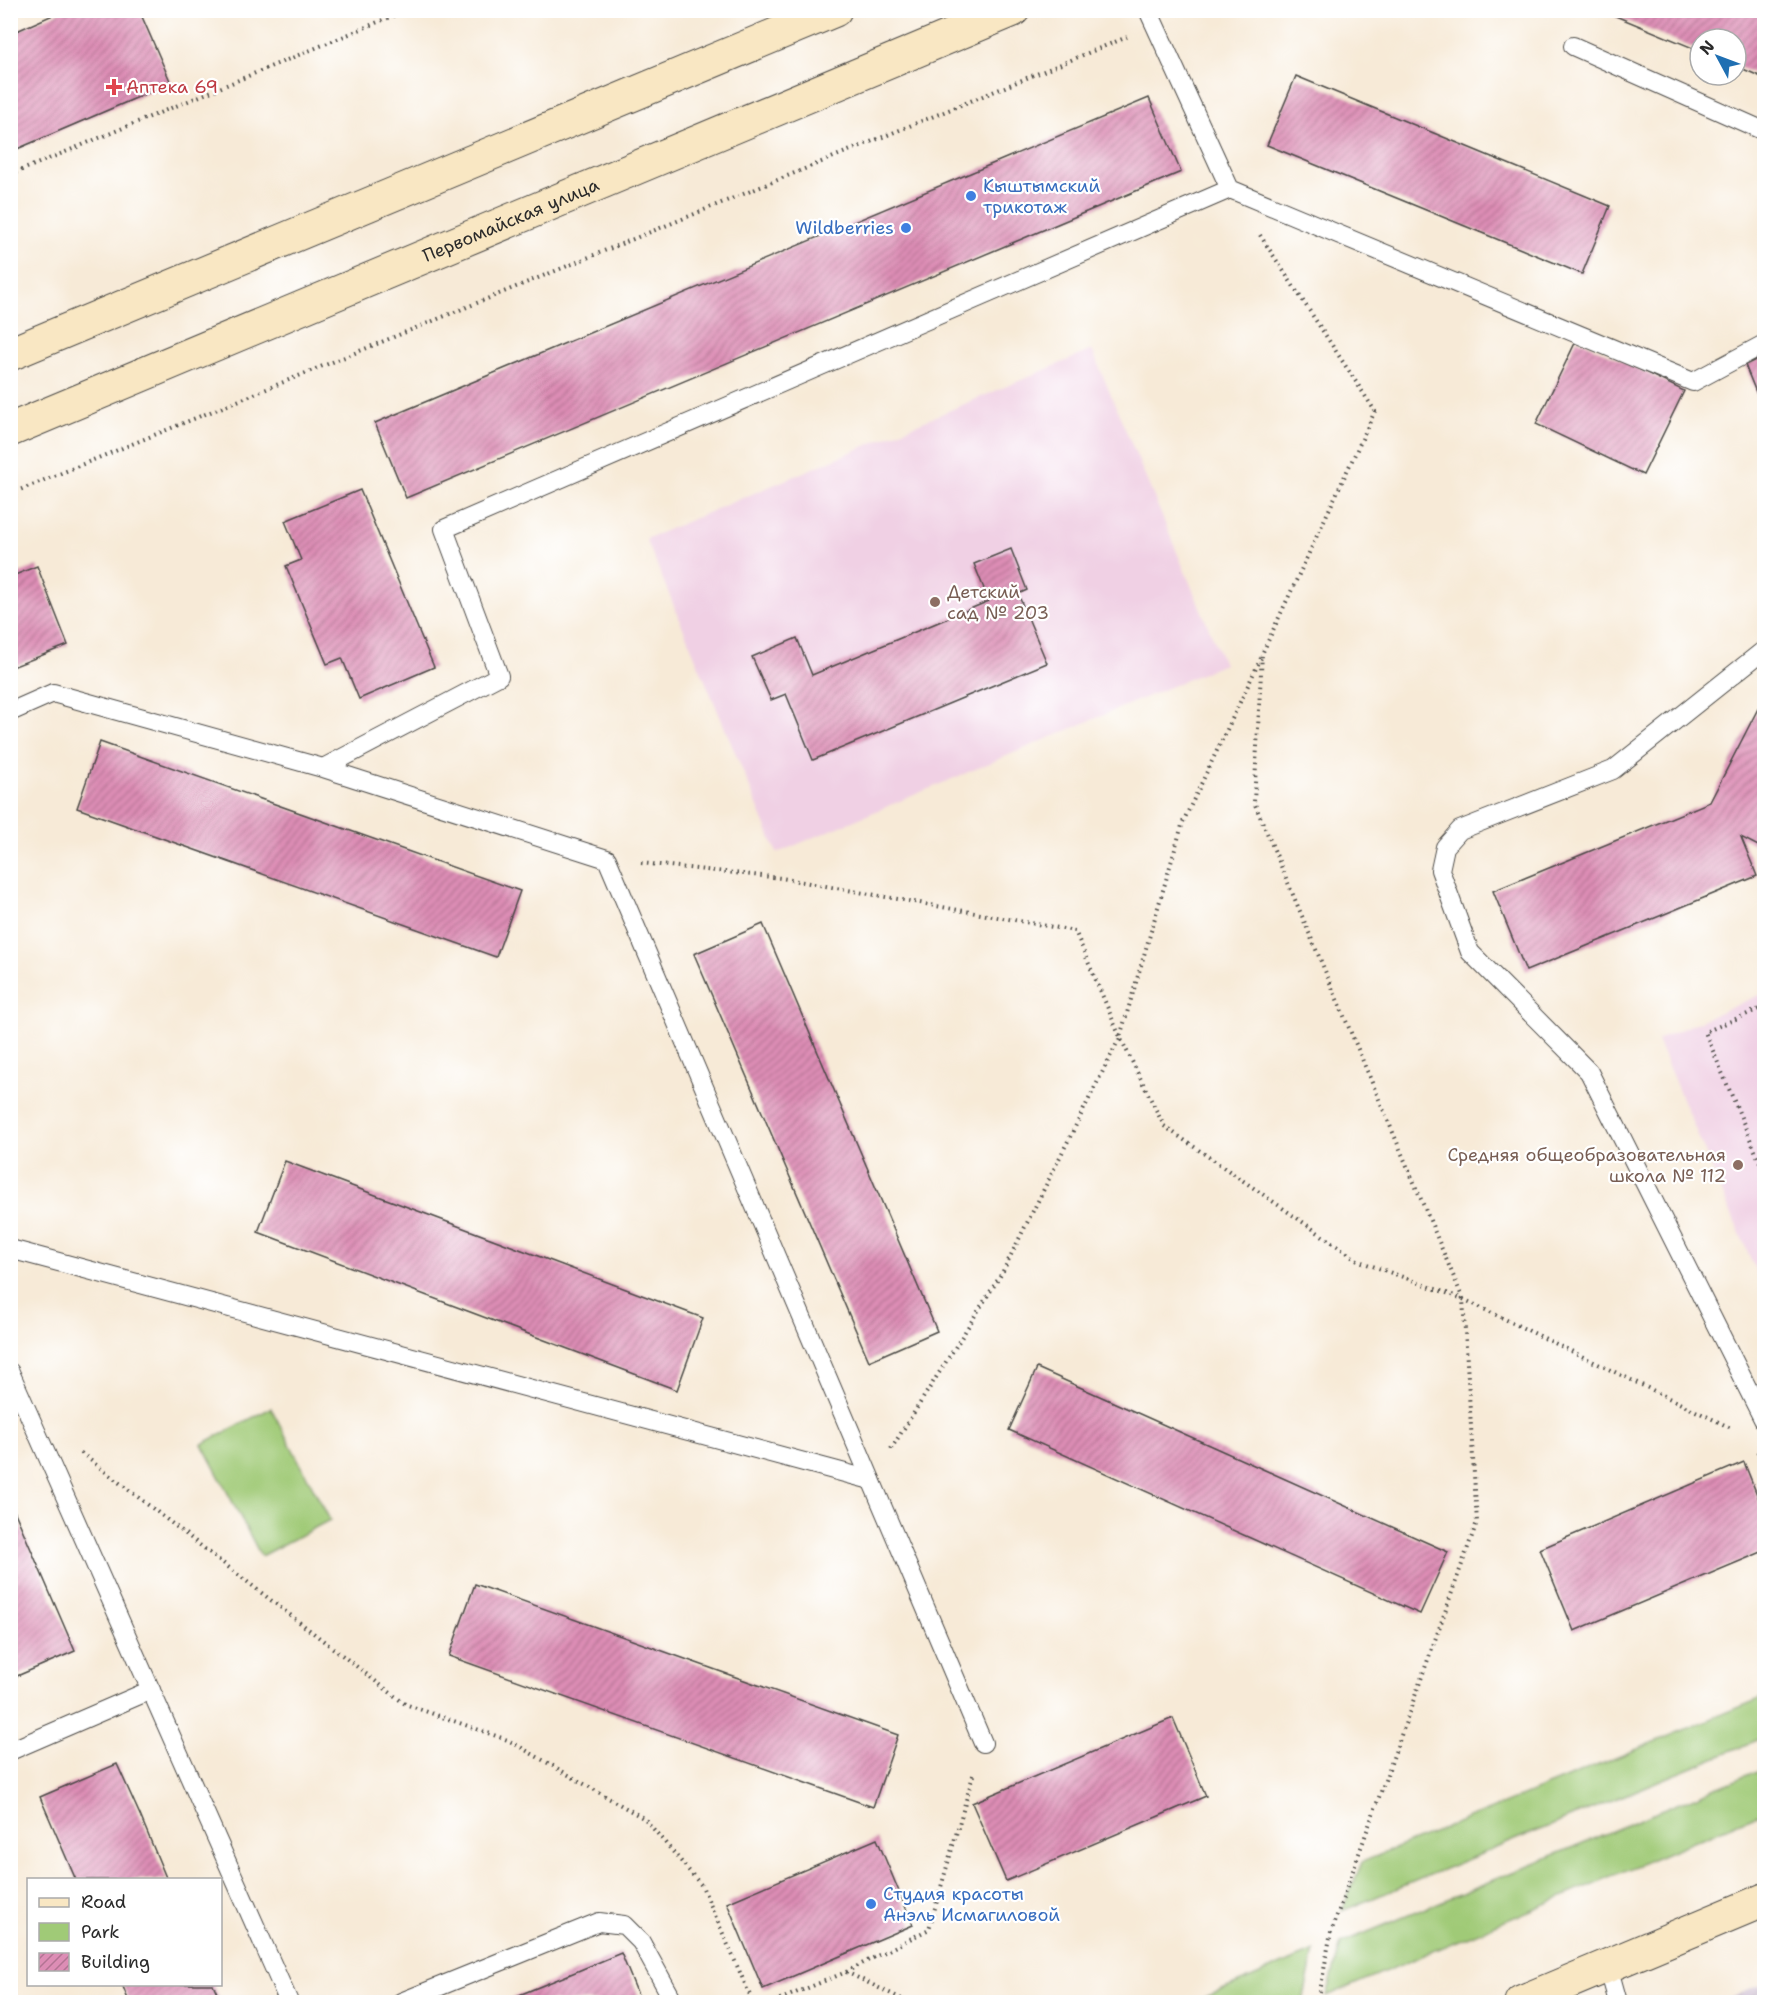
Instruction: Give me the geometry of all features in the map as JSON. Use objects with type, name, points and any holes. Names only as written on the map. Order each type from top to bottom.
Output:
[{"type":"main road","points":[[10,354],[835,10]]},
{"type":"main road","name":"Первомайская улица","points":[[10,430],[1013,10]]},
{"type":"main road","points":[[1521,2002],[1764,1900]]},
{"type":"lane","points":[[1151,18],[1230,189],[1693,382],[1764,344]]},
{"type":"lane","points":[[1573,46],[1764,131]]},
{"type":"lane","points":[[323,768],[499,676],[444,529],[1230,189]]},
{"type":"lane","points":[[1764,650],[1613,770],[1460,830],[1445,847],[1440,870],[1470,952],[1589,1072],[1764,1421]]},
{"type":"lane","points":[[10,712],[53,693],[323,768],[607,859],[983,1743]]},
{"type":"lane","points":[[10,1249],[871,1480]]},
{"type":"lane","points":[[10,1372],[289,2002]]},
{"type":"lane","points":[[10,1751],[151,1690]]},
{"type":"lane","points":[[401,2002],[599,1922],[624,1924],[641,1942],[674,2002]]},
{"type":"lane","points":[[1608,1966],[1618,2002]]},
{"type":"path","points":[[10,175],[407,10]]},
{"type":"path","points":[[10,494],[1151,18]]},
{"type":"path","points":[[871,1480],[1002,1273],[1120,1037],[1184,822],[1375,411],[1230,189]]},
{"type":"path","points":[[1262,654],[1254,802],[1463,1299],[1477,1522],[1331,1932],[1318,2002]]},
{"type":"path","points":[[607,859],[781,878],[1075,931],[1120,1037],[1164,1126],[1359,1262],[1463,1299],[1731,1427],[1737,1433]]},
{"type":"path","points":[[1764,1007],[1705,1032],[1764,1173]]},
{"type":"path","points":[[1752,1446],[1764,1458]]},
{"type":"path","points":[[77,1449],[405,1704],[508,1740],[645,1820],[702,1886],[753,2002]]},
{"type":"path","points":[[774,2002],[846,1972],[929,1929],[983,1743]]},
{"type":"path","points":[[846,1972],[908,2002]]},
{"type":"shaded area","name":"Детский сад № 203","points":[[1092,350],[1224,664],[777,853],[646,539]]},
{"type":"shaded area","name":"Средняя общеобразовательная школа № 112","points":[[1764,993],[1764,1290],[1657,1040]]},
{"type":"shaded area","points":[[1764,1984],[1764,2002],[1720,2002]]},
{"type":"green space","points":[[271,1408],[330,1520],[261,1556],[202,1444]]},
{"type":"green space","points":[[1764,1697],[1764,1738],[1342,1911],[1362,1862]]},
{"type":"green space","points":[[1764,1768],[1764,1812],[1327,1996],[1341,1943]]},
{"type":"green space","points":[[1314,1951],[1303,2002],[1194,2002]]},
{"type":"building","points":[[64,10],[139,10],[171,83],[10,152],[10,34]]},
{"type":"building","points":[[1601,10],[1764,10],[1764,78],[1748,71],[1748,27],[1688,27],[1688,46]]},
{"type":"building","points":[[1296,76],[1610,206],[1582,274],[1267,145]]},
{"type":"building","points":[[1149,98],[1181,172],[406,498],[375,423]]},
{"type":"building","points":[[1577,339],[1684,391],[1643,475],[1536,424]]},
{"type":"building","points":[[1764,356],[1764,412],[1745,365]]},
{"type":"building","points":[[360,490],[434,667],[359,699],[342,658],[327,664],[286,566],[301,560],[285,521]]},
{"type":"building","points":[[1011,549],[1027,590],[1018,594],[1047,663],[813,760],[786,694],[771,700],[752,657],[797,638],[812,675],[989,601],[974,564]]},
{"type":"building","points":[[37,566],[68,645],[10,668],[10,577]]},
{"type":"building","points":[[1764,697],[1764,849],[1741,837],[1757,876],[1526,971],[1493,891],[1710,802]]},
{"type":"building","points":[[100,742],[520,891],[496,957],[77,808]]},
{"type":"building","points":[[763,924],[937,1331],[869,1361],[694,954]]},
{"type":"building","points":[[285,1161],[703,1318],[677,1390],[258,1232]]},
{"type":"building","points":[[1037,1368],[1448,1552],[1420,1614],[1009,1430]]},
{"type":"building","points":[[1744,1462],[1764,1512],[1764,1551],[1574,1631],[1540,1549]]},
{"type":"building","points":[[10,1501],[75,1651],[10,1679]]},
{"type":"building","points":[[475,1584],[898,1735],[873,1807],[449,1656]]},
{"type":"building","points":[[1173,1718],[1206,1796],[1006,1881],[972,1803]]},
{"type":"building","points":[[117,1764],[166,1878],[75,1878],[40,1797]]},
{"type":"building","points":[[877,1839],[913,1925],[763,1989],[727,1903]]},
{"type":"building","points":[[621,1953],[641,2002],[502,2002],[573,1973]]},
{"type":"building","points":[[123,1986],[214,1986],[221,2002],[129,2002]]},
{"type":"place","name":"Аптека 69","points":[[114,87]]},
{"type":"place","name":"Кыштымский трикотаж","points":[[971,196]]},
{"type":"place","name":"Wildberries","points":[[906,228]]},
{"type":"place","name":"Детский сад № 203","points":[[935,602]]},
{"type":"place","name":"Средняя общеобразовательная школа № 112","points":[[1738,1165]]},
{"type":"place","name":"Студия красоты Анэль Исмагиловой","points":[[871,1904]]}]
